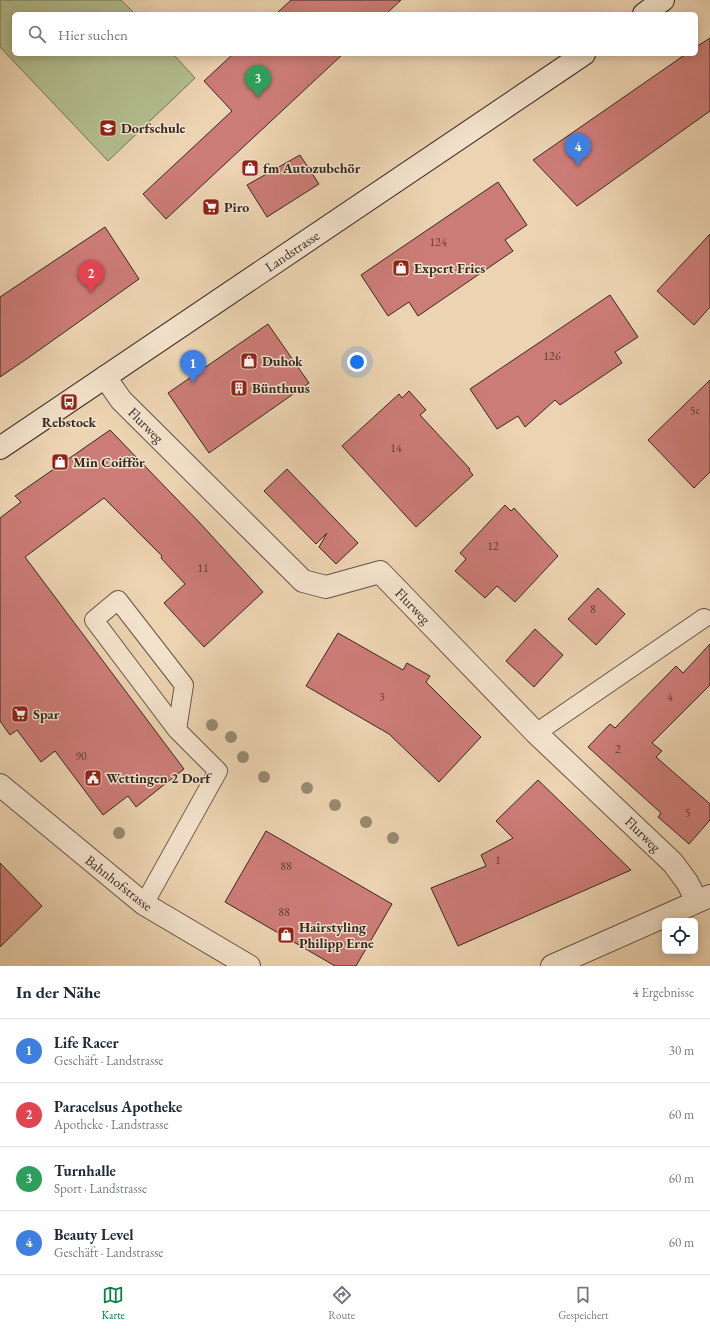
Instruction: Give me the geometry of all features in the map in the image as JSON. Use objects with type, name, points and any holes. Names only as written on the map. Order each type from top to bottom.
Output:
[{"type":"street","points":[[647,12],[663,0]]},
{"type":"street","name":"Landstrasse","points":[[0,448],[581,56]]},
{"type":"street","name":"Flurweg","points":[[105,377],[121,400],[303,581],[326,586],[380,572],[536,733],[673,863],[687,882],[704,898]]},
{"type":"street","name":"Bahnhofstrasse","points":[[0,785],[144,904],[249,966]]},
{"type":"street","points":[[552,966],[704,898]]},
{"type":"lane","points":[[144,904],[218,772],[177,730],[94,620],[118,600],[184,685],[177,730]]},
{"type":"lane","points":[[536,733],[704,618]]},
{"type":"green space","name":"Dorfschule","points":[[0,0],[121,0],[133,12],[12,12],[12,56],[175,56],[195,78],[108,161],[0,47]]},
{"type":"building","points":[[291,0],[401,0],[388,12],[278,12]]},
{"type":"building","points":[[710,38],[710,111],[577,206],[533,160],[683,56],[698,56],[698,46]]},
{"type":"building","points":[[231,56],[341,56],[166,219],[143,194],[232,111],[204,81]]},
{"type":"building","points":[[300,155],[319,184],[267,217],[247,185]]},
{"type":"building","points":[[498,182],[527,225],[505,240],[513,251],[418,316],[409,302],[388,316],[361,275]]},
{"type":"building","points":[[105,227],[139,279],[0,377],[0,297]]},
{"type":"building","points":[[710,234],[710,307],[694,325],[657,291]]},
{"type":"building","points":[[610,295],[638,337],[615,352],[622,363],[560,405],[555,400],[525,427],[518,416],[497,429],[470,389]]},
{"type":"building","name":"Bünthuus","points":[[268,324],[309,383],[209,453],[168,393]]},
{"type":"building","points":[[710,380],[710,472],[694,488],[648,440]]},
{"type":"building","points":[[409,391],[426,410],[420,415],[470,469],[469,470],[473,475],[416,527],[342,446],[399,394],[402,398]]},
{"type":"building","points":[[110,430],[199,522],[263,592],[204,647],[164,603],[185,584],[161,558],[162,556],[104,498],[25,557],[184,769],[136,807],[128,796],[103,815],[55,751],[41,762],[17,730],[10,735],[0,721],[0,518],[21,502],[15,496]]},
{"type":"building","points":[[287,469],[358,543],[336,564],[319,547],[327,533],[316,544],[264,491]]},
{"type":"building","points":[[505,505],[511,511],[514,508],[558,556],[515,602],[497,586],[485,598],[455,571],[466,559],[460,553]]},
{"type":"building","points":[[598,588],[625,614],[596,645],[568,619]]},
{"type":"building","points":[[535,629],[563,655],[534,687],[506,661]]},
{"type":"building","points":[[338,633],[403,670],[407,663],[430,676],[426,682],[481,737],[439,782],[389,734],[306,686]]},
{"type":"building","points":[[710,644],[710,685],[652,743],[662,751],[656,757],[710,804],[710,820],[689,844],[658,817],[661,813],[588,747],[610,724],[615,728],[676,666],[683,673]]},
{"type":"building","points":[[538,780],[631,870],[458,946],[431,888],[486,866],[481,855],[513,838],[496,821]]},
{"type":"building","points":[[266,831],[392,904],[356,966],[335,966],[225,902]]},
{"type":"building","points":[[0,863],[42,906],[0,947]]},
{"type":"place","name":"Turnhalle","points":[[258,98]]},
{"type":"place","name":"Dorfschule","points":[[108,128]]},
{"type":"place","name":"Beauty Level","points":[[578,166]]},
{"type":"place","name":"fm Autozubehör","points":[[250,168]]},
{"type":"place","name":"Piro","points":[[211,207]]},
{"type":"place","name":"Expert Fries","points":[[401,268]]},
{"type":"place","name":"Paracelsus Apotheke","points":[[91,293]]},
{"type":"place","name":"Duhok","points":[[249,361]]},
{"type":"place","name":"Life Racer","points":[[193,383]]},
{"type":"place","name":"Bünthuus","points":[[239,388]]},
{"type":"place","name":"Rebstock","points":[[69,402]]},
{"type":"place","name":"Min Coifför","points":[[60,462]]},
{"type":"place","name":"Spar","points":[[20,714]]},
{"type":"place","name":"Wettingen 2 Dorf","points":[[93,778]]},
{"type":"place","name":"Hairstyling Philipp Erne","points":[[286,935]]}]
